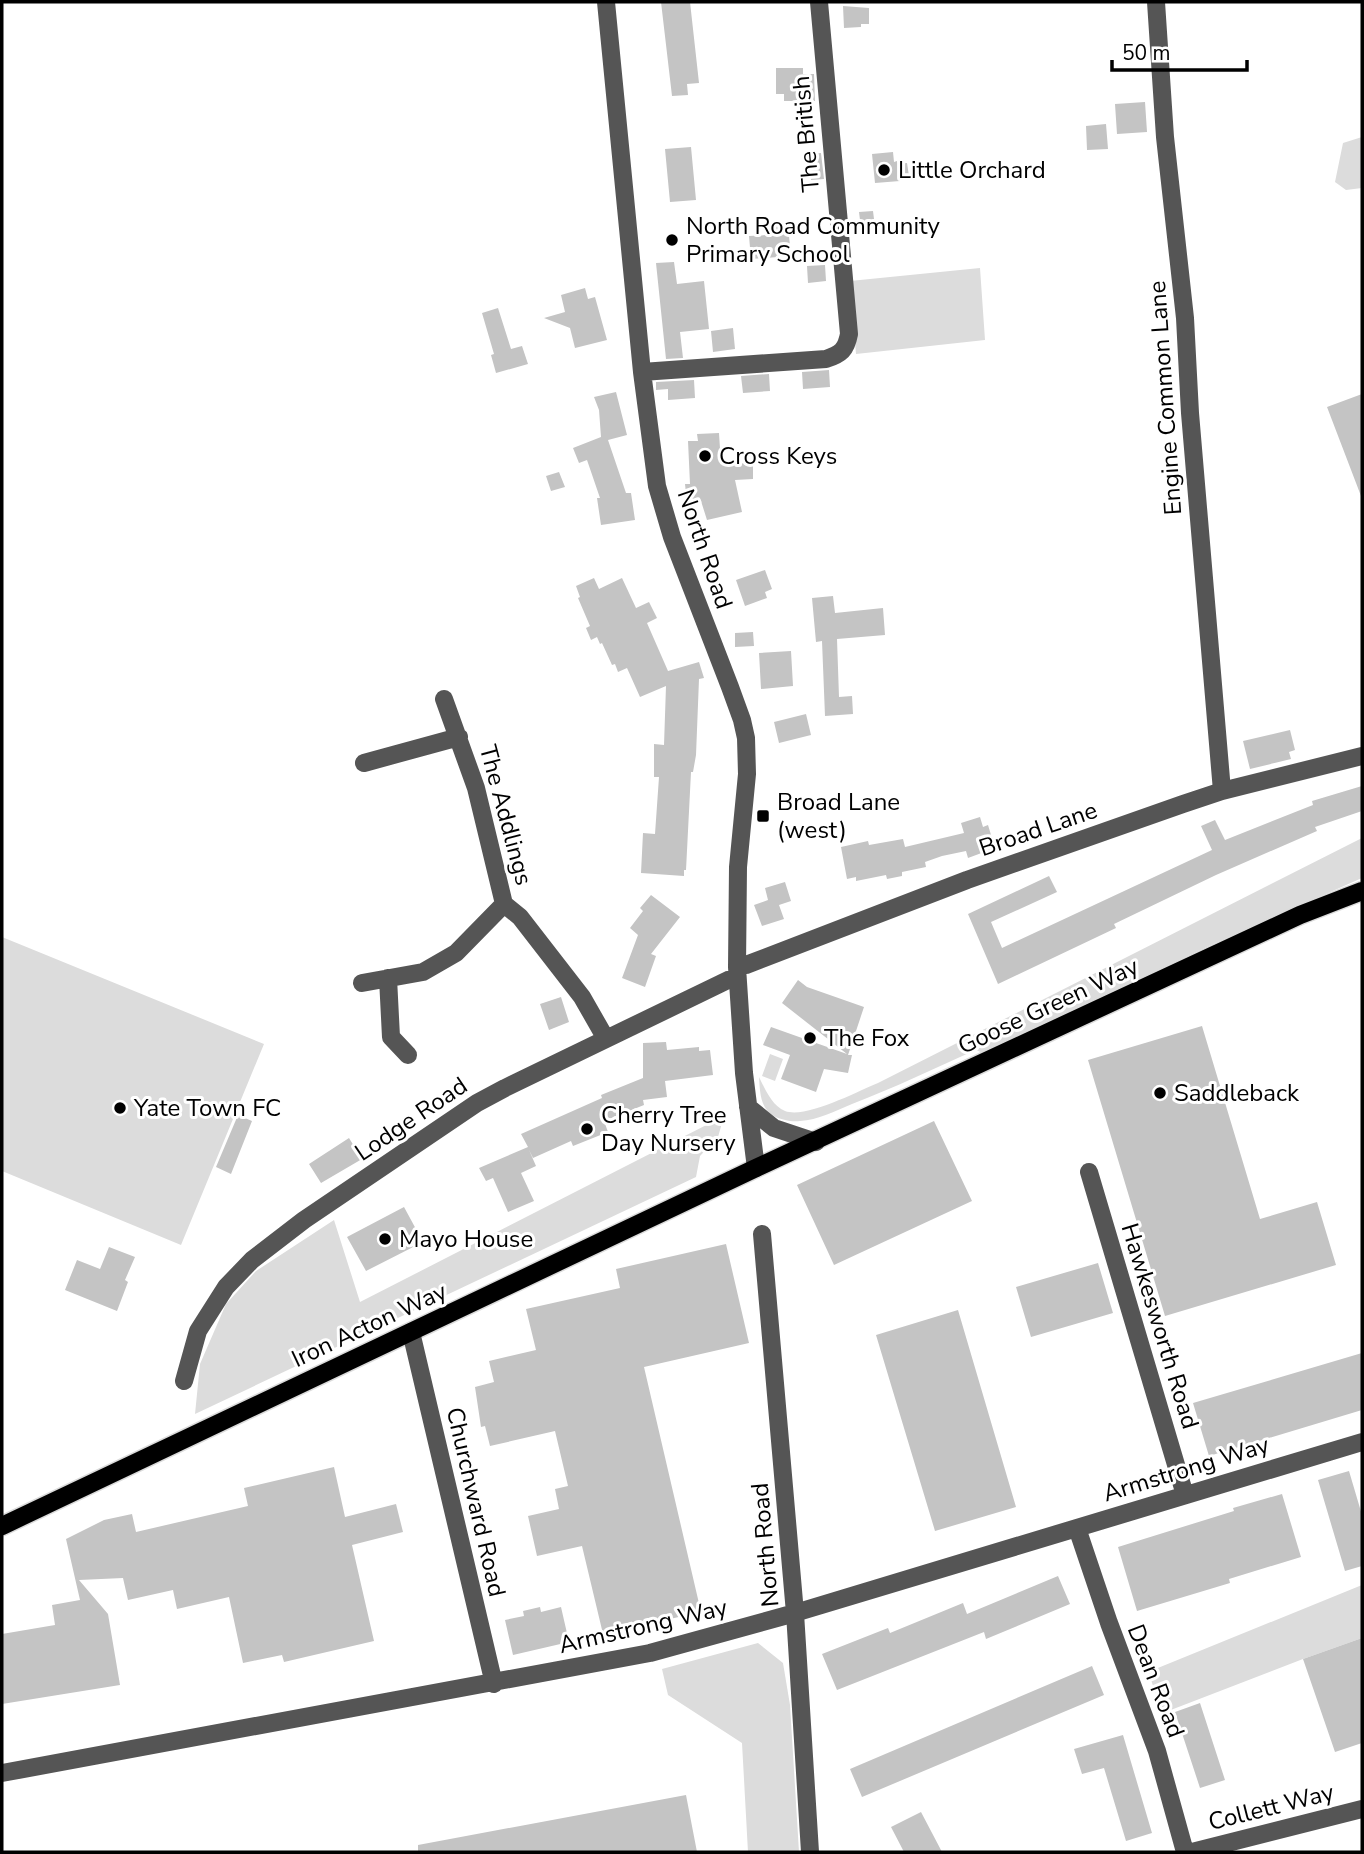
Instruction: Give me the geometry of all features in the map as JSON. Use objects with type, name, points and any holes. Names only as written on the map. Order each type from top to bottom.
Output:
[{"type":"main road","name":"Goose Green Way","points":[[757,1168],[1300,915],[1362,891]]},
{"type":"main road","name":"Iron Acton Way","points":[[2,1526],[757,1168]]},
{"type":"street","name":"North Road","points":[[606,2],[651,451],[663,513],[730,687],[746,738],[747,774],[738,867],[737,973],[748,1107],[757,1168]]},
{"type":"street","name":"The British","points":[[642,372],[826,359],[840,355],[846,346],[849,334],[819,2]]},
{"type":"street","name":"Engine Common Lane","points":[[1156,2],[1165,137],[1185,318],[1190,413],[1222,791]]},
{"type":"street","name":"The Addlings","points":[[444,699],[476,788],[504,904],[520,917],[582,997],[606,1039]]},
{"type":"street","name":"The Addlings","points":[[364,762],[459,737]]},
{"type":"street","name":"Broad Lane","points":[[737,973],[746,965],[976,877],[1222,791],[1362,757]]},
{"type":"street","points":[[362,983],[423,972],[456,953],[504,904]]},
{"type":"street","name":"Lodge Road","points":[[184,1381],[198,1331],[226,1287],[252,1260],[304,1220],[477,1103],[728,980],[737,973]]},
{"type":"street","points":[[388,978],[391,1037],[408,1055]]},
{"type":"street","points":[[748,1107],[774,1128],[816,1142]]},
{"type":"street","name":"Hawkesworth Road","points":[[1089,1172],[1185,1495]]},
{"type":"street","name":"North Road","points":[[762,1234],[795,1613],[810,1852]]},
{"type":"street","name":"Churchward Road","points":[[411,1332],[494,1684]]},
{"type":"street","name":"Armstrong Way","points":[[2,1773],[650,1653],[795,1613],[1362,1443]]},
{"type":"street","name":"Dean Road","points":[[1077,1528],[1157,1751],[1185,1852]]},
{"type":"street","name":"Collett Way","points":[[1192,1852],[1362,1809]]},
{"type":"shaded area","points":[[1362,137],[1362,188],[1346,190],[1335,182],[1343,143]]},
{"type":"shaded area","name":"North Road Community Primary School","points":[[980,268],[985,340],[856,354],[850,281]]},
{"type":"shaded area","points":[[1362,838],[1362,878],[1211,945],[983,1053],[976,1050],[813,1119],[783,1120],[769,1113],[763,1104],[759,1077],[769,1097],[780,1109],[794,1112],[818,1108],[878,1083]]},
{"type":"shaded area","name":"Yate Town FC","points":[[2,937],[264,1044],[181,1245],[2,1171]]},
{"type":"shaded area","points":[[770,1054],[783,1059],[775,1081],[762,1076]]},
{"type":"shaded area","points":[[724,1116],[718,1137],[700,1156],[696,1177],[195,1414],[200,1364],[226,1304],[256,1271],[334,1220],[360,1302]]},
{"type":"shaded area","points":[[1362,1585],[1362,1638],[1163,1713],[1148,1672]]},
{"type":"shaded area","points":[[758,1643],[783,1663],[790,1705],[799,1852],[748,1852],[742,1743],[668,1695],[662,1669]]},
{"type":"building","points":[[661,2],[690,2],[699,83],[687,84],[688,95],[672,96]]},
{"type":"building","points":[[843,6],[869,8],[869,24],[844,28]]},
{"type":"building","points":[[776,68],[803,68],[803,74],[814,74],[815,101],[784,101],[784,94],[776,94]]},
{"type":"building","points":[[1145,102],[1147,132],[1117,134],[1115,104]]},
{"type":"building","points":[[1106,124],[1108,149],[1087,150],[1086,126]]},
{"type":"building","points":[[691,147],[696,200],[670,202],[665,149]]},
{"type":"building","points":[[893,152],[894,162],[907,163],[909,176],[900,177],[900,181],[875,183],[872,154]]},
{"type":"building","points":[[821,153],[824,179],[811,180],[809,154]]},
{"type":"building","points":[[873,211],[876,235],[862,236],[859,212]]},
{"type":"building","points":[[795,221],[796,236],[789,236],[791,256],[751,259],[749,236],[769,235],[768,223]]},
{"type":"building","points":[[674,262],[677,284],[704,281],[709,329],[680,332],[683,358],[666,359],[656,263]]},
{"type":"building","points":[[825,265],[826,281],[808,283],[807,266]]},
{"type":"building","points":[[585,288],[588,299],[595,297],[607,340],[575,348],[570,328],[544,318],[565,312],[561,295]]},
{"type":"building","points":[[498,308],[511,349],[522,346],[528,364],[496,373],[491,355],[494,354],[482,313]]},
{"type":"building","points":[[733,328],[735,349],[713,352],[711,331]]},
{"type":"building","points":[[829,370],[830,387],[803,389],[802,372]]},
{"type":"building","points":[[769,374],[770,391],[743,393],[741,376]]},
{"type":"building","points":[[694,380],[695,398],[668,400],[668,389],[656,390],[656,382]]},
{"type":"building","points":[[616,392],[627,435],[608,440],[626,493],[631,493],[635,520],[601,525],[597,498],[600,498],[587,460],[579,463],[573,448],[601,437],[599,410],[594,397]]},
{"type":"building","points":[[1362,394],[1362,496],[1361,496],[1327,407]]},
{"type":"building","points":[[719,433],[721,464],[753,463],[753,479],[735,480],[742,512],[707,520],[701,501],[687,502],[685,484],[690,484],[688,441],[698,441],[697,434]]},
{"type":"building","points":[[559,472],[565,487],[551,491],[546,476]]},
{"type":"building","points":[[765,570],[772,589],[765,592],[767,598],[745,606],[736,580]]},
{"type":"building","points":[[594,578],[599,589],[622,578],[636,608],[649,602],[657,618],[647,623],[668,671],[699,662],[704,678],[699,679],[696,755],[691,772],[684,876],[641,873],[643,833],[655,834],[659,777],[654,777],[654,744],[664,745],[666,686],[640,697],[627,668],[618,672],[597,637],[591,640],[586,628],[590,626],[576,586]]},
{"type":"building","points":[[833,596],[835,613],[883,608],[885,635],[837,639],[839,697],[852,696],[853,714],[825,716],[822,641],[816,642],[812,598]]},
{"type":"building","points":[[753,632],[754,646],[735,647],[735,633]]},
{"type":"building","points":[[791,651],[793,686],[761,689],[759,653]]},
{"type":"building","points":[[806,714],[811,735],[779,743],[774,722]]},
{"type":"building","points":[[1290,730],[1295,750],[1289,752],[1291,759],[1250,769],[1243,741]]},
{"type":"building","points":[[1362,786],[1362,811],[1315,827],[1317,831],[1216,875],[1114,924],[1116,928],[998,984],[968,914],[1049,876],[1057,892],[991,922],[1002,948],[1212,850],[1201,826],[1215,820],[1225,840],[1313,805],[1312,801]]},
{"type":"building","points":[[980,817],[983,827],[988,825],[995,848],[968,858],[966,851],[942,856],[925,862],[926,867],[902,872],[902,876],[887,879],[886,875],[856,881],[856,877],[847,879],[841,847],[868,841],[869,845],[903,839],[905,847],[964,833],[961,823]]},
{"type":"building","points":[[785,882],[791,901],[779,905],[784,919],[762,926],[754,905],[768,900],[765,888]]},
{"type":"building","points":[[651,895],[680,917],[651,954],[656,956],[645,987],[622,978],[638,935],[630,928],[643,911],[640,908]]},
{"type":"building","name":"The Fox","points":[[798,980],[807,987],[864,1007],[848,1055],[852,1055],[848,1073],[824,1069],[816,1092],[781,1079],[790,1055],[763,1045],[771,1027],[847,1054],[782,1003]]},
{"type":"building","points":[[561,997],[569,1022],[549,1030],[540,1004]]},
{"type":"building","points":[[1202,1026],[1260,1219],[1317,1202],[1336,1265],[1165,1316],[1088,1060]]},
{"type":"building","points":[[666,1042],[667,1050],[699,1047],[699,1051],[710,1050],[713,1075],[665,1081],[667,1097],[643,1100],[644,1105],[604,1121],[608,1132],[573,1146],[571,1141],[533,1158],[529,1150],[536,1166],[521,1173],[534,1201],[508,1212],[493,1178],[486,1181],[479,1168],[528,1147],[521,1134],[643,1078],[643,1043]]},
{"type":"building","points":[[238,1115],[252,1121],[231,1174],[216,1167]]},
{"type":"building","points":[[934,1121],[972,1201],[834,1265],[797,1185]]},
{"type":"building","points":[[349,1138],[362,1159],[321,1183],[309,1164]]},
{"type":"building","name":"Mayo House","points":[[404,1207],[423,1242],[366,1271],[347,1237]]},
{"type":"building","points":[[726,1244],[749,1343],[644,1367],[701,1612],[603,1634],[582,1546],[537,1556],[528,1516],[559,1509],[555,1489],[568,1486],[555,1431],[490,1446],[485,1426],[481,1427],[475,1387],[494,1382],[489,1361],[536,1350],[526,1309],[620,1288],[616,1269]]},
{"type":"building","points":[[109,1247],[135,1257],[125,1280],[128,1282],[117,1311],[65,1290],[77,1260],[100,1269]]},
{"type":"building","points":[[1098,1263],[1113,1313],[1031,1337],[1016,1287]]},
{"type":"building","points":[[958,1310],[1016,1507],[935,1531],[876,1335]]},
{"type":"building","points":[[1362,1353],[1362,1410],[1209,1456],[1193,1403]]},
{"type":"building","points":[[334,1467],[345,1517],[396,1504],[403,1532],[352,1545],[374,1641],[284,1662],[282,1655],[243,1663],[229,1597],[177,1609],[173,1590],[128,1600],[123,1578],[79,1580],[108,1614],[120,1685],[2,1704],[2,1634],[55,1625],[52,1605],[80,1600],[66,1539],[104,1520],[132,1514],[136,1532],[248,1506],[244,1488]]},
{"type":"building","points":[[1349,1471],[1362,1515],[1362,1566],[1345,1571],[1318,1480]]},
{"type":"building","points":[[1282,1494],[1301,1557],[1229,1579],[1230,1583],[1137,1611],[1118,1547]]},
{"type":"building","points":[[1058,1576],[1070,1604],[986,1639],[984,1632],[837,1690],[822,1654],[888,1628],[890,1633],[963,1603],[967,1614]]},
{"type":"building","points":[[540,1607],[541,1612],[561,1607],[569,1642],[513,1655],[505,1620],[524,1616],[523,1611]]},
{"type":"building","points":[[1362,1638],[1362,1743],[1335,1752],[1303,1659]]},
{"type":"building","points":[[1092,1666],[1104,1695],[862,1797],[850,1769]]},
{"type":"building","points":[[1200,1703],[1225,1780],[1200,1788],[1175,1712]]},
{"type":"building","points":[[1123,1735],[1152,1833],[1126,1841],[1104,1768],[1082,1774],[1074,1749]]},
{"type":"building","points":[[686,1795],[697,1852],[418,1852],[418,1845]]},
{"type":"building","points":[[921,1812],[942,1852],[904,1852],[891,1827]]},
{"type":"place","name":"Little Orchard","points":[[884,170]]},
{"type":"place","name":"North Road Community Primary School","points":[[672,240]]},
{"type":"place","name":"Cross Keys","points":[[705,456]]},
{"type":"place","name":"Broad Lane (west)","points":[[763,816]]},
{"type":"place","name":"The Fox","points":[[810,1038]]},
{"type":"place","name":"Saddleback","points":[[1160,1093]]},
{"type":"place","name":"Yate Town FC","points":[[120,1108]]},
{"type":"place","name":"Cherry Tree Day Nursery","points":[[587,1129]]},
{"type":"place","name":"Mayo House","points":[[385,1239]]}]
